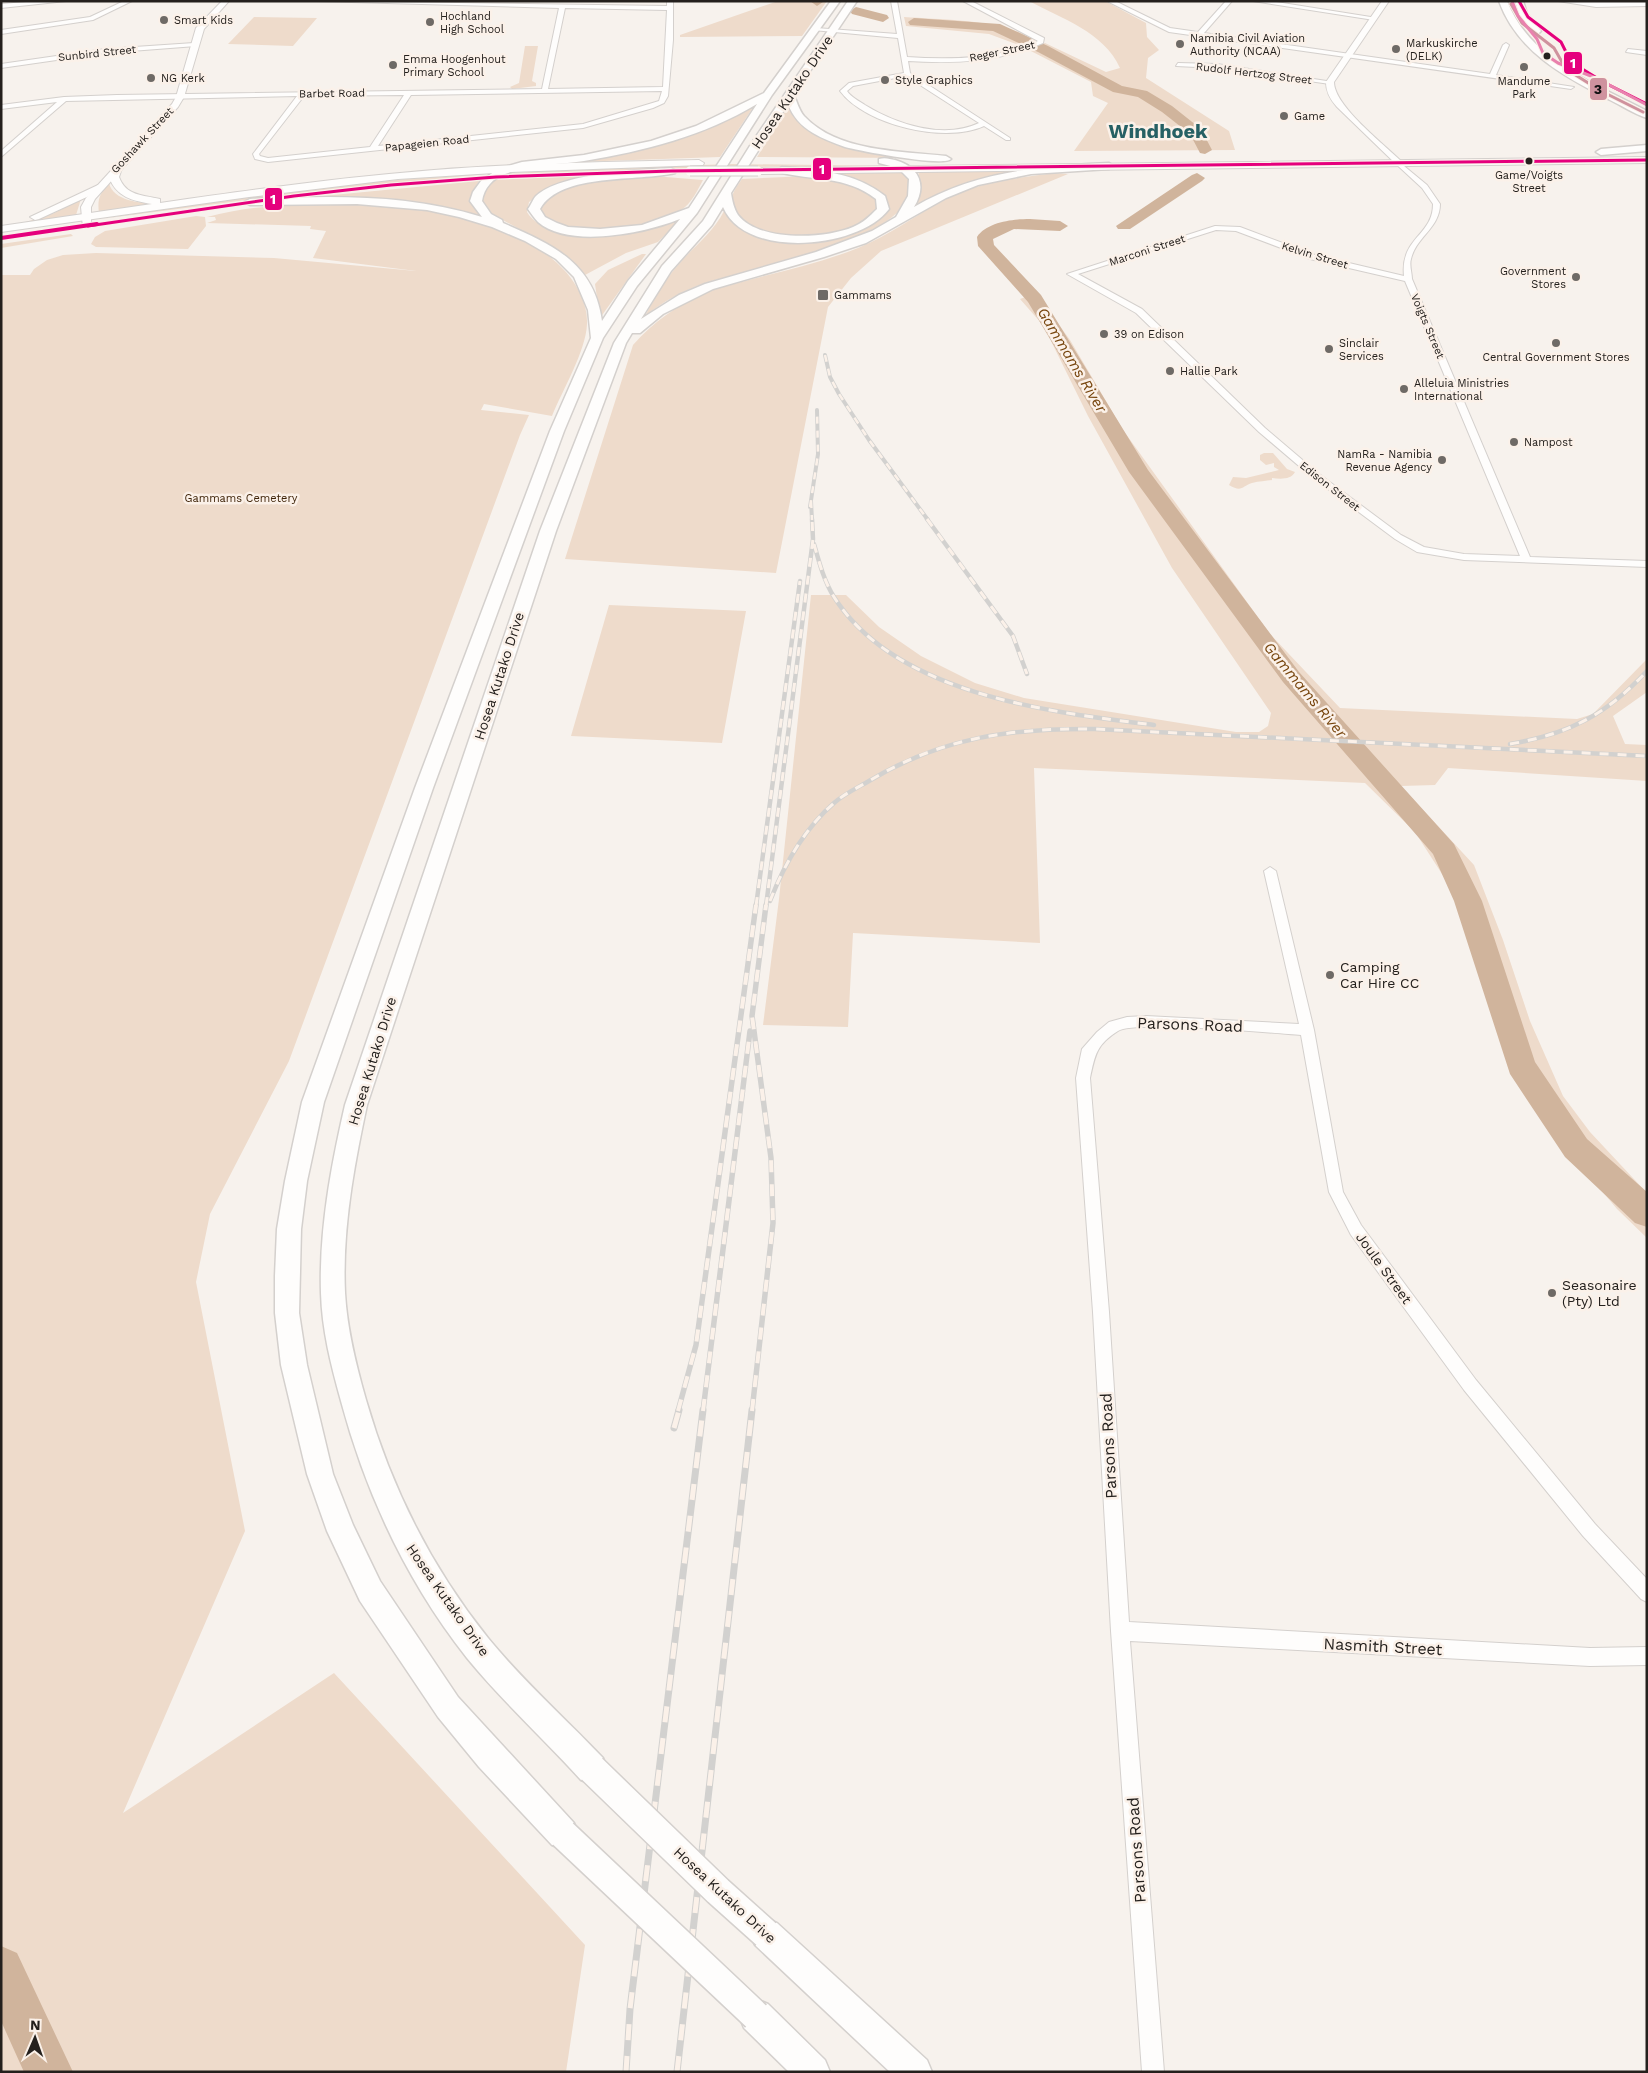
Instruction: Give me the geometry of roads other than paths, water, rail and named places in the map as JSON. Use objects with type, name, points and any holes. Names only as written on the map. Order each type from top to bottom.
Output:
[{"type":"main road","name":"Hosea Kutako Drive","points":[[812,2072],[756,2016],[563,1834],[490,1756],[448,1707],[374,1598],[356,1564],[320,1474],[306,1422],[294,1365],[288,1313],[287,1276],[289,1229],[296,1180],[313,1102],[519,529],[556,431],[597,338],[632,284],[693,211],[768,94],[831,20],[854,1]]},
{"type":"main road","points":[[1503,1],[1515,27],[1542,54],[1571,75],[1647,115]]},
{"type":"main road","points":[[1519,1],[1523,14],[1528,21],[1559,54],[1605,83],[1647,104]]},
{"type":"main road","name":"Hosea Kutako Drive","points":[[831,20],[790,95],[725,193],[708,224],[666,269],[620,343],[550,525],[356,1105],[344,1160],[333,1278],[340,1353],[371,1464],[408,1545],[478,1648],[592,1769],[718,1891],[914,2072]]},
{"type":"main road","points":[[597,338],[596,313],[584,281],[558,255],[487,216],[476,201],[480,187],[490,178],[512,168],[586,158],[658,143],[720,121],[768,94]]},
{"type":"main road","points":[[790,95],[794,109],[801,119],[815,130],[833,138],[888,152],[946,159]]},
{"type":"main road","points":[[1,229],[86,221],[391,185],[490,178],[690,171],[880,160],[1647,150]]},
{"type":"main road","points":[[880,160],[900,164],[908,168],[914,177],[915,192],[901,218]]},
{"type":"main road","points":[[782,170],[1647,160]]},
{"type":"main road","points":[[1,238],[187,202],[368,179],[512,168],[699,163],[761,166],[829,176],[859,184],[881,198],[883,209],[876,218],[858,229],[829,236],[790,238],[762,234],[740,223],[730,211],[725,193]]},
{"type":"main road","points":[[118,166],[114,177],[122,191],[144,200],[187,202]]},
{"type":"main road","points":[[620,343],[650,316],[684,296],[723,280],[849,246],[876,234],[901,218],[956,189],[989,179],[1036,171],[1109,166]]},
{"type":"main road","points":[[671,171],[615,176],[582,182],[544,195],[537,199],[534,209],[539,218],[554,227],[599,233],[645,227],[693,211]]},
{"type":"main road","points":[[1,225],[30,218],[76,200],[98,188]]},
{"type":"main road","points":[[250,202],[349,199],[395,202],[450,210],[514,231]]},
{"type":"street","points":[[1,6],[63,1]]},
{"type":"street","points":[[1,32],[91,19],[129,1]]},
{"type":"street","name":"Goshawk Street","points":[[86,221],[86,207],[98,188],[156,126],[180,96],[200,28],[226,1]]},
{"type":"street","points":[[320,1],[562,6],[669,4],[670,40],[664,89]]},
{"type":"street","points":[[894,1],[907,74],[916,82],[1008,139]]},
{"type":"street","name":"Reger Street","points":[[904,59],[934,61],[974,58],[1025,48],[1037,44],[1042,39],[966,1]]},
{"type":"street","points":[[1110,1],[1161,27],[1351,56],[1571,86]]},
{"type":"street","points":[[1200,34],[1229,1]]},
{"type":"street","points":[[1256,1],[1374,18]]},
{"type":"street","points":[[1386,1],[1351,56],[1330,82],[1334,100],[1398,163]]},
{"type":"street","points":[[1561,1],[1596,5],[1647,4]]},
{"type":"street","points":[[545,90],[562,6]]},
{"type":"street","points":[[831,20],[863,34]]},
{"type":"street","points":[[831,20],[863,34],[900,36]]},
{"type":"street","name":"Sunbird Street","points":[[1,66],[105,51],[194,45]]},
{"type":"street","points":[[1493,75],[1506,45]]},
{"type":"street","points":[[1628,51],[1647,53]]},
{"type":"street","name":"Rudolf Hertzog Street","points":[[1178,65],[1217,66],[1330,82]]},
{"type":"street","points":[[907,74],[851,84],[843,91],[847,96],[884,118],[911,126],[959,131],[977,128],[985,123]]},
{"type":"street","name":"Barbet Road","points":[[1,107],[64,99],[303,93],[664,89]]},
{"type":"street","name":"Papageien Road","points":[[303,93],[256,154],[257,158],[268,160],[594,124],[662,102],[665,96],[664,89]]},
{"type":"street","points":[[373,148],[410,92]]},
{"type":"street","points":[[1,155],[64,99]]},
{"type":"street","points":[[1,148],[10,147]]},
{"type":"street","name":"Voigts Street","points":[[1398,163],[1432,195],[1438,207],[1435,220],[1414,245],[1407,259],[1408,279],[1526,559]]},
{"type":"street","name":"Kelvin Street","points":[[1224,227],[1236,229],[1313,257],[1408,279]]},
{"type":"street","name":"Marconi Street","points":[[1070,274],[1214,228],[1224,227]]},
{"type":"street","name":"Edison Street","points":[[1070,274],[1139,311],[1262,430],[1316,476],[1398,537],[1421,550],[1434,553],[1526,559],[1647,564]]},
{"type":"street","name":"Joule Street","points":[[1270,871],[1307,1030],[1336,1192],[1356,1230],[1470,1385],[1589,1530],[1647,1593]]},
{"type":"street","name":"Parsons Road","points":[[1152,2072],[1083,1078],[1089,1049],[1114,1026],[1127,1022],[1146,1021],[1307,1030]]},
{"type":"street","name":"Nasmith Street","points":[[1120,1631],[1590,1657],[1647,1656]]},
{"type":"waterway","name":"Gammams River","points":[[856,11],[883,18]]},
{"type":"waterway","name":"Gammams River","points":[[914,22],[995,27],[1043,49],[1118,89],[1142,94],[1167,109],[1196,132],[1205,150]]},
{"type":"waterway","name":"Gammams River","points":[[1124,226],[1197,178]]},
{"type":"waterway","name":"Gammams River","points":[[1060,226],[1030,223],[1004,227],[985,237],[986,246],[1035,299],[1139,472],[1291,677],[1445,850],[1468,901],[1521,1066],[1576,1148],[1647,1213]]},
{"type":"waterway","points":[[1,1969],[49,2072]]},
{"type":"railway","points":[[825,355],[830,377],[839,394],[869,440],[928,520]]},
{"type":"railway","points":[[810,507],[818,454],[817,410]]},
{"type":"railway","points":[[811,501],[812,520]]},
{"type":"railway","points":[[766,906],[813,539],[812,519]]},
{"type":"railway","points":[[927,519],[1013,636],[1027,674]]},
{"type":"railway","points":[[814,544],[825,578],[834,597],[861,630],[896,657],[935,677],[978,693],[1023,705],[1154,725]]},
{"type":"railway","points":[[756,906],[800,581]]},
{"type":"railway","points":[[1510,744],[1551,735],[1585,720],[1617,700],[1647,671]]},
{"type":"railway","points":[[770,901],[788,861],[804,836],[823,813],[842,797],[896,766],[923,754],[978,738],[1006,733],[1095,729],[1647,756]]},
{"type":"railway","points":[[678,1411],[696,1345],[756,905]]},
{"type":"railway","points":[[752,1411],[773,1223],[771,1158],[752,1016],[766,905]]},
{"type":"railway","points":[[703,1411],[750,1031]]},
{"type":"railway","points":[[674,1428],[679,1410]]},
{"type":"railway","points":[[626,2072],[630,2009],[703,1410]]},
{"type":"railway","points":[[677,2072],[752,1410]]},
{"type":"place","name":"Smart Kids","points":[[164,20]]},
{"type":"place","name":"Hochland High School","points":[[430,22]]},
{"type":"place","name":"Namibia Civil Aviation Authority (NCAA)","points":[[1180,44]]},
{"type":"place","name":"Markuskirche (DELK)","points":[[1396,49]]},
{"type":"place","name":"Emma Hoogenhout Primary School","points":[[393,65]]},
{"type":"place","name":"Mandume Park","points":[[1524,67]]},
{"type":"place","name":"NG Kerk","points":[[151,78]]},
{"type":"place","name":"Style Graphics","points":[[885,80]]},
{"type":"place","name":"Game","points":[[1284,116]]},
{"type":"place","name":"Game/Voigts Street","points":[[1529,161]]},
{"type":"place","name":"Government Stores","points":[[1576,277]]},
{"type":"place","name":"Gammams","points":[[823,295]]},
{"type":"place","name":"39 on Edison","points":[[1104,334]]},
{"type":"place","name":"Central Government Stores","points":[[1556,343]]},
{"type":"place","name":"Sinclair Services","points":[[1329,349]]},
{"type":"place","name":"Hallie Park","points":[[1170,371]]},
{"type":"place","name":"Alleluia Ministries International","points":[[1404,389]]},
{"type":"place","name":"Nampost","points":[[1514,442]]},
{"type":"place","name":"NamRa - Namibia Revenue Agency","points":[[1442,460]]},
{"type":"place","name":"Camping Car Hire CC","points":[[1330,975]]},
{"type":"place","name":"Seasonaire (Pty) Ltd","points":[[1552,1293]]},
{"type":"district","name":"Windhoek","points":[[1158,131]]},
{"type":"park label","name":"Gammams Cemetery","points":[[241,498]]}]
